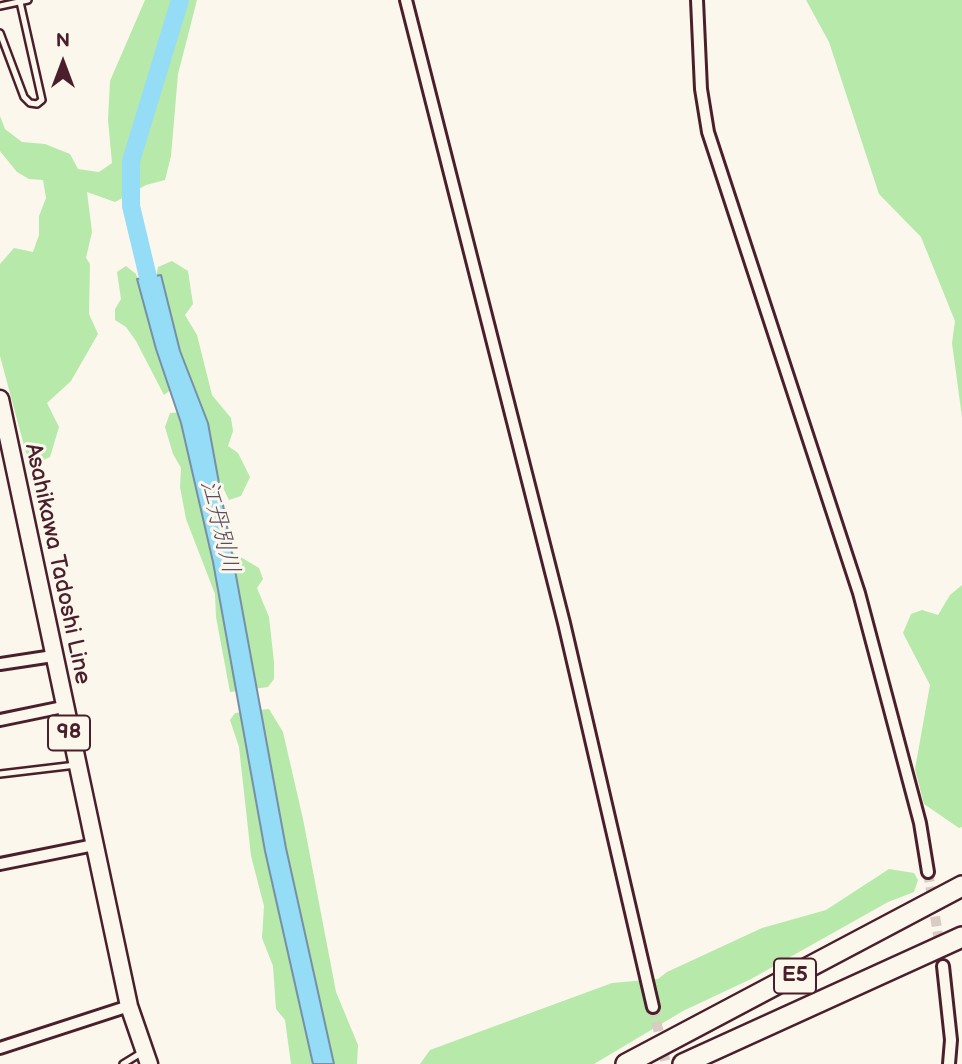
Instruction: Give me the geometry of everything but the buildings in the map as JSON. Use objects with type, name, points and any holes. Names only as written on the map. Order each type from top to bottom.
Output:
[{"type":"highway","name":"E5","points":[[626,1064],[962,886]]},
{"type":"highway","name":"E5","points":[[683,1064],[962,937]]},
{"type":"main road","name":"Asahikawa Tadoshi Line","points":[[0,399],[63,707],[129,1006],[147,1058]]},
{"type":"street","points":[[406,0],[564,623],[653,1007]]},
{"type":"street","points":[[697,0],[701,89],[708,132],[859,593],[920,823],[928,872]]},
{"type":"street","points":[[0,664],[53,656]]},
{"type":"street","points":[[0,720],[63,707]]},
{"type":"street","points":[[0,864],[94,845]]},
{"type":"street","points":[[943,966],[951,1040],[949,1064]]},
{"type":"street","points":[[0,1048],[129,1006]]},
{"type":"lane","points":[[0,6],[28,0]]},
{"type":"lane","points":[[0,33],[24,97],[30,103],[37,104],[42,100],[41,90],[20,2]]},
{"type":"lane","points":[[0,774],[76,765]]},
{"type":"lane","points":[[123,1064],[147,1058]]},
{"type":"green space","points":[[145,0],[197,0],[178,74],[171,156],[165,180],[146,185],[115,202],[87,192],[92,232],[86,258],[90,264],[89,314],[98,334],[71,381],[47,403],[59,427],[50,457],[37,463],[26,453],[0,356],[0,264],[14,248],[33,252],[39,235],[39,216],[46,198],[43,180],[29,179],[17,172],[0,151],[0,116],[5,129],[22,142],[45,144],[70,154],[78,169],[99,172],[112,163],[108,120],[110,81]]},
{"type":"green space","points":[[806,0],[962,0],[962,417],[952,343],[955,321],[921,237],[879,194],[829,42]]},
{"type":"green space","points":[[172,261],[188,271],[193,304],[185,315],[197,335],[212,395],[231,418],[233,431],[228,446],[238,453],[250,477],[241,496],[229,500],[214,469],[155,284],[158,267]]},
{"type":"green space","points":[[126,266],[136,274],[173,388],[164,395],[136,341],[126,327],[115,320],[115,309],[121,299],[117,272]]},
{"type":"green space","points":[[184,412],[219,544],[259,568],[263,579],[257,588],[269,617],[274,662],[274,679],[268,687],[230,692],[216,617],[215,594],[186,519],[180,487],[181,468],[173,454],[165,427],[170,413]]},
{"type":"green space","points":[[962,585],[962,827],[959,828],[924,804],[915,769],[930,685],[903,633],[911,614],[922,610],[938,615],[950,595]]},
{"type":"green space","points":[[269,709],[283,732],[303,819],[336,992],[358,1045],[357,1064],[291,1064],[285,1020],[276,1009],[273,966],[262,938],[264,906],[251,856],[239,747],[230,720],[235,713]]},
{"type":"green space","points":[[889,869],[914,873],[918,880],[914,892],[888,902],[751,979],[683,1011],[594,1064],[420,1064],[430,1050],[612,983],[658,979],[667,972],[762,928],[826,910]]},
{"type":"water","points":[[161,275],[180,351],[208,423],[286,848],[334,1064],[313,1064],[265,851],[213,562],[181,423],[156,349],[137,279]]},
{"type":"waterway","name":"江丹別川","points":[[153,298],[131,206],[131,161],[180,0]]},
{"type":"tunnel","points":[[928,872],[943,966]]},
{"type":"tunnel","points":[[653,1007],[666,1064]]}]
